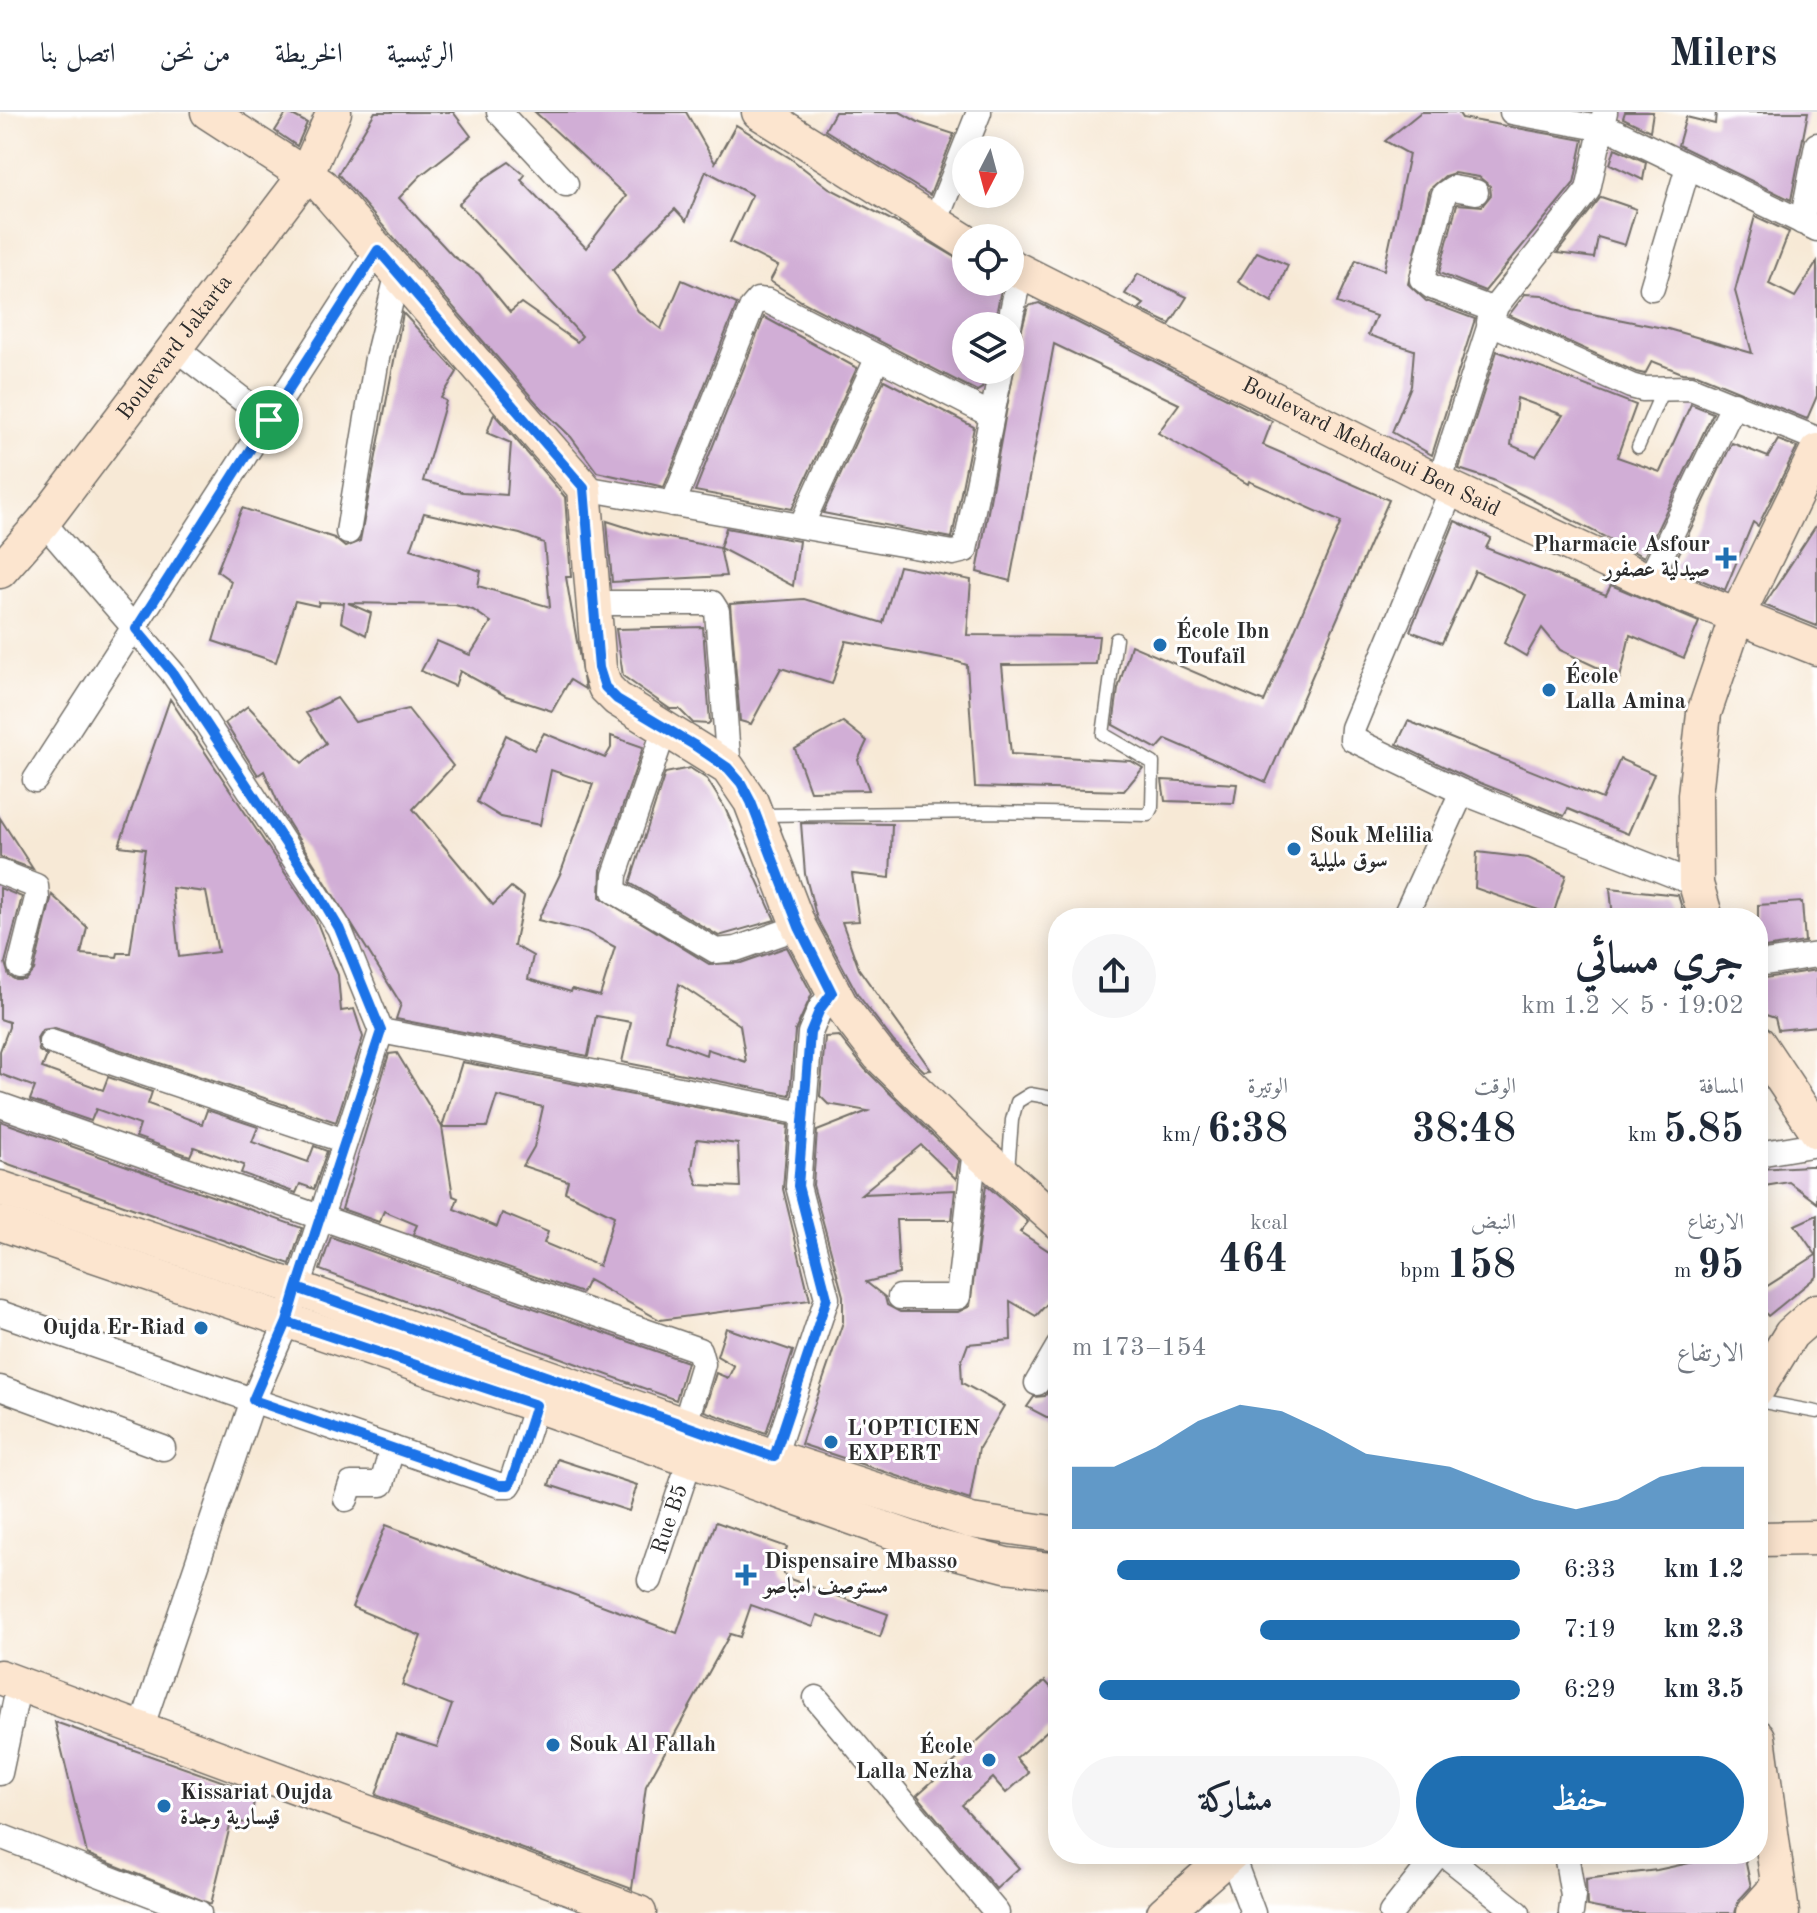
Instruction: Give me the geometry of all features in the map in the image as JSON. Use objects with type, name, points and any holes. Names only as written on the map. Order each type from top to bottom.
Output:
[{"type":"street","points":[[208,112],[307,173],[388,261],[584,488],[591,603],[605,687],[617,699],[729,770],[741,783],[757,816],[799,927],[832,993],[879,1055],[975,1149],[1048,1213]]},
{"type":"street","name":"Boulevard Jakarta","points":[[0,571],[43,522],[307,173],[334,112]]},
{"type":"street","points":[[499,112],[566,184]]},
{"type":"street","points":[[759,112],[952,235]]},
{"type":"street","points":[[934,225],[979,112]]},
{"type":"street","points":[[1512,112],[1604,120],[1688,167],[1810,226],[1817,145]]},
{"type":"street","points":[[1604,120],[1588,190],[1492,316],[1446,486],[1353,728],[1352,739],[1462,792],[1696,884]]},
{"type":"street","points":[[1652,288],[1688,167]]},
{"type":"street","points":[[1476,192],[1448,188],[1422,279],[1432,287],[1631,386],[1642,389],[1691,388],[1817,439]]},
{"type":"street","points":[[35,780],[269,420],[388,261]]},
{"type":"street","points":[[348,532],[377,358],[388,261]]},
{"type":"street","name":"Boulevard Mehdaoui Ben Said","points":[[1024,274],[1446,486],[1649,581],[1817,648]]},
{"type":"street","points":[[673,504],[752,307],[758,300],[768,301],[991,415]]},
{"type":"street","points":[[175,348],[269,420]]},
{"type":"street","points":[[801,526],[878,357]]},
{"type":"street","points":[[584,488],[953,553],[965,550],[998,384]]},
{"type":"street","points":[[1649,581],[1734,404]]},
{"type":"street","points":[[1703,908],[1696,884],[1695,795],[1704,713],[1737,616],[1808,494],[1817,451]]},
{"type":"street","points":[[43,522],[172,672],[339,928],[381,1031],[287,1322],[253,1400],[141,1729]]},
{"type":"street","points":[[591,603],[712,603],[717,611],[729,770]]},
{"type":"street","points":[[665,728],[615,875],[614,891],[716,951],[736,949],[799,927]]},
{"type":"street","points":[[1409,908],[1462,792]]},
{"type":"street","points":[[0,872],[36,886],[37,898],[20,966]]},
{"type":"street","points":[[1768,962],[1817,955]]},
{"type":"street","points":[[774,1457],[827,1298],[799,1198],[810,1033],[820,1009],[832,993]]},
{"type":"street","points":[[381,1031],[803,1113]]},
{"type":"street","points":[[51,1042],[345,1141]]},
{"type":"street","points":[[1768,1058],[1817,1131]]},
{"type":"street","points":[[0,1105],[321,1215]]},
{"type":"street","points":[[1768,1152],[1817,1144]]},
{"type":"street","points":[[900,1297],[954,1298],[961,1292],[975,1149]]},
{"type":"street","points":[[0,1188],[297,1288],[687,1443],[933,1546],[1006,1565],[1048,1570]]},
{"type":"street","name":"Rue B5","points":[[321,1215],[699,1350],[703,1364],[687,1443],[650,1580]]},
{"type":"street","points":[[0,1223],[536,1405],[687,1443],[774,1457],[971,1521],[1048,1532]]},
{"type":"street","points":[[1768,1377],[1804,1338],[1817,1311]]},
{"type":"street","points":[[0,1313],[392,1448],[509,1485],[536,1405]]},
{"type":"street","points":[[1037,1383],[1048,1364]]},
{"type":"street","points":[[0,1388],[163,1448]]},
{"type":"street","points":[[346,1499],[351,1484],[382,1484],[392,1448]]},
{"type":"street","points":[[1768,1539],[1817,1538]]},
{"type":"street","points":[[0,1773],[9,1680],[639,1913]]},
{"type":"street","points":[[816,1698],[997,1913]]},
{"type":"street","points":[[1754,1913],[1780,1899],[1768,1811]]},
{"type":"street","points":[[0,1836],[199,1913]]},
{"type":"street","points":[[1164,1913],[1220,1864]]},
{"type":"street","points":[[1235,1864],[1253,1913]]},
{"type":"street","points":[[1391,1913],[1430,1864]]},
{"type":"street","points":[[1457,1864],[1518,1913]]},
{"type":"street","points":[[1567,1864],[1572,1904]]},
{"type":"lane","points":[[1638,447],[1664,387]]},
{"type":"lane","points":[[757,816],[989,812],[1148,815],[1152,807],[1153,763],[1103,734],[1116,639]]},
{"type":"lane","points":[[1007,1177],[1017,1102],[1030,1094],[1048,1097]]},
{"type":"lane","points":[[1768,1403],[1817,1412]]},
{"type":"building","points":[[287,112],[307,123],[297,146],[275,131]]},
{"type":"building","points":[[375,112],[453,112],[471,136],[420,176],[399,198],[453,256],[479,274],[510,312],[521,303],[577,342],[582,336],[459,204],[483,179],[509,162],[525,175],[521,180],[586,248],[626,196],[535,112],[686,112],[715,163],[736,125],[790,158],[829,188],[952,255],[952,296],[1000,296],[997,312],[952,312],[952,378],[801,301],[770,281],[778,266],[730,242],[752,195],[706,171],[686,221],[675,209],[613,270],[638,311],[661,329],[682,280],[737,304],[664,487],[597,472],[571,437],[541,408],[338,174]]},
{"type":"building","points":[[835,112],[900,112],[920,123],[954,134],[930,195],[825,130]]},
{"type":"building","points":[[1421,112],[1458,112],[1462,118],[1583,140],[1574,183],[1485,291],[1439,273],[1457,204],[1482,206],[1491,195],[1490,186],[1479,177],[1454,173],[1445,176],[1430,189],[1408,284],[1426,301],[1475,319],[1432,455],[1392,432],[1411,386],[1414,350],[1368,335],[1376,316],[1337,303],[1356,260],[1384,270],[1409,154],[1385,141]]},
{"type":"building","points":[[1625,112],[1653,112],[1650,131],[1623,118]]},
{"type":"building","points":[[1716,112],[1808,112],[1791,200],[1678,145],[1686,117],[1715,124]]},
{"type":"building","points":[[1615,148],[1646,162],[1643,180],[1610,164]]},
{"type":"building","points":[[1601,197],[1636,209],[1625,245],[1598,237],[1594,258],[1557,253]]},
{"type":"building","points":[[1755,216],[1789,232],[1769,284],[1795,297],[1817,262],[1817,396],[1807,419],[1697,374],[1682,373],[1652,361],[1645,374],[1636,372],[1509,315],[1525,294],[1543,295],[1572,310],[1668,329],[1752,353],[1735,291]]},
{"type":"building","points":[[1257,252],[1288,265],[1272,302],[1238,282]]},
{"type":"building","points":[[1138,274],[1187,297],[1170,324],[1139,309],[1144,304],[1125,294]]},
{"type":"building","points":[[1039,303],[1272,421],[1263,445],[1389,500],[1266,782],[1166,739],[1157,749],[1113,725],[1118,689],[1131,645],[1264,702],[1341,522],[1249,481],[1248,484],[1158,433],[1179,404],[1054,344],[1010,581],[977,572],[1011,384],[1024,384],[1024,321],[1028,306]]},
{"type":"building","points":[[403,313],[457,372],[441,398],[446,401],[423,481],[463,492],[507,495],[511,443],[487,433],[494,414],[565,497],[571,577],[566,577],[585,689],[570,680],[552,711],[506,696],[460,671],[455,686],[421,671],[437,641],[470,655],[491,622],[473,610],[455,605],[348,603],[371,613],[366,635],[341,622],[344,603],[319,602],[318,606],[295,601],[276,662],[213,641],[231,581],[217,571],[242,508],[334,538],[345,547],[360,541]],"holes":[[[424,513],[520,534],[544,543],[550,607],[478,586],[481,571],[411,549]]]},
{"type":"building","points":[[764,317],[857,368],[792,509],[695,491]]},
{"type":"building","points":[[1497,351],[1636,405],[1617,457],[1660,472],[1691,404],[1713,413],[1644,557],[1493,480],[1459,469]],"holes":[[[1517,398],[1563,415],[1536,456],[1511,445]]]},
{"type":"building","points":[[884,380],[974,427],[952,538],[823,513]]},
{"type":"building","points":[[963,384],[983,384],[977,391]]},
{"type":"building","points":[[1778,440],[1797,447],[1758,526],[1753,522],[1725,590],[1672,568],[1732,443],[1768,457]]},
{"type":"building","points":[[607,521],[648,534],[720,548],[726,576],[612,582]]},
{"type":"building","points":[[1455,521],[1491,538],[1486,548],[1606,595],[1611,585],[1699,622],[1684,658],[1630,635],[1620,678],[1560,650],[1542,628],[1526,656],[1504,643],[1526,595],[1475,571],[1442,643],[1410,631]]},
{"type":"building","points":[[1817,524],[1817,626],[1764,605]]},
{"type":"building","points":[[726,528],[799,541],[793,586],[720,548]]},
{"type":"building","points":[[899,566],[971,580],[967,635],[1099,636],[1096,664],[1002,665],[1011,754],[1131,761],[1143,768],[1124,791],[975,787],[967,665],[846,641],[832,684],[781,668],[751,724],[740,721],[730,604],[804,599],[883,623]]},
{"type":"building","points":[[703,627],[708,724],[693,723],[679,709],[670,709],[623,676],[616,629]]},
{"type":"building","points":[[337,698],[355,722],[408,709],[453,766],[413,809],[493,905],[511,887],[524,897],[514,945],[533,956],[528,979],[571,992],[572,989],[600,996],[615,947],[587,932],[538,920],[561,872],[593,784],[551,770],[540,825],[501,817],[477,802],[506,735],[534,750],[544,733],[605,758],[611,748],[611,736],[643,747],[601,870],[600,897],[709,964],[741,963],[787,947],[812,994],[795,1031],[790,1095],[622,1062],[631,1022],[596,1016],[588,1056],[396,1019],[401,1004],[283,814],[264,771],[258,775],[225,723],[248,706],[302,763],[326,743],[306,713]],"holes":[[[679,984],[740,1025],[746,1062],[707,1049],[706,1055],[666,1040]]]},
{"type":"building","points":[[170,699],[316,920],[338,975],[341,1011],[354,1009],[363,1037],[336,1122],[55,1028],[42,1030],[37,1038],[39,1051],[47,1056],[42,1068],[103,1090],[108,1077],[152,1092],[148,1104],[202,1124],[207,1110],[258,1127],[252,1142],[308,1162],[314,1146],[327,1151],[314,1189],[300,1184],[296,1193],[241,1173],[244,1165],[194,1147],[190,1156],[136,1137],[140,1125],[96,1109],[91,1121],[30,1100],[35,1087],[0,1074],[0,1051],[9,1022],[0,1019],[0,888],[22,897],[5,963],[9,976],[16,980],[25,980],[34,970],[52,895],[87,927],[81,954],[117,957],[118,953],[130,953],[145,849],[119,846]],"holes":[[[172,888],[206,892],[218,952],[179,957]]]},
{"type":"building","points":[[1408,721],[1602,799],[1620,759],[1654,774],[1628,834],[1568,809],[1564,816],[1468,778],[1397,744]]},
{"type":"building","points":[[843,722],[867,741],[858,760],[869,790],[810,791],[795,749]]},
{"type":"building","points":[[690,768],[707,779],[725,808],[775,920],[719,936],[630,883],[665,773]]},
{"type":"building","points":[[1162,780],[1237,784],[1234,803],[1165,801]]},
{"type":"building","points":[[0,818],[33,869],[0,857]]},
{"type":"building","points":[[801,823],[892,824],[890,878],[852,874],[859,921],[842,922],[859,969],[931,1070],[924,1071],[894,1042],[858,995],[817,919],[805,874]]},
{"type":"building","points":[[1477,852],[1528,858],[1566,875],[1555,908],[1533,908],[1475,888]]},
{"type":"building","points":[[1610,888],[1678,895],[1682,908],[1612,908]]},
{"type":"building","points":[[1802,902],[1805,942],[1768,948],[1768,908],[1758,908],[1758,905]]},
{"type":"building","points":[[1817,970],[1817,1026],[1778,1030],[1775,1018],[1768,1016],[1768,977]]},
{"type":"building","points":[[839,1036],[865,1069],[959,1161],[956,1179],[921,1145],[861,1194],[955,1190],[952,1220],[896,1220],[899,1274],[866,1282],[885,1297],[887,1305],[900,1312],[958,1312],[970,1306],[986,1185],[1028,1222],[1020,1232],[1048,1250],[1048,1303],[1036,1316],[1010,1301],[1011,1340],[968,1344],[961,1363],[962,1383],[1004,1406],[979,1448],[970,1500],[801,1444],[843,1322],[843,1296],[813,1185],[817,1131],[868,1111],[828,1104],[820,1096],[825,1037]]},
{"type":"building","points":[[397,1053],[442,1127],[462,1062],[788,1125],[783,1189],[810,1300],[660,1320],[588,1280],[582,1293],[413,1234],[417,1225],[384,1211],[379,1222],[342,1209],[389,1054]],"holes":[[[497,1096],[543,1107],[534,1147],[523,1166],[568,1181],[565,1192],[614,1216],[599,1266],[544,1243],[548,1232],[502,1213],[497,1227],[454,1209],[458,1198],[453,1196],[442,1127],[487,1127]],[[697,1139],[738,1144],[740,1187],[698,1185],[692,1168]]]},
{"type":"building","points":[[0,1121],[302,1228],[290,1264],[0,1161]]},
{"type":"building","points":[[1817,1166],[1817,1203],[1789,1182],[1768,1185],[1768,1168]]},
{"type":"building","points":[[1817,1215],[1817,1276],[1768,1316],[1768,1286],[1816,1255],[1795,1225]]},
{"type":"building","points":[[331,1237],[687,1362],[676,1400],[320,1270]]},
{"type":"building","points":[[726,1328],[793,1351],[766,1433],[704,1411],[716,1373],[728,1378],[734,1366],[717,1356]]},
{"type":"building","points":[[1048,1392],[1048,1418],[1027,1407],[1034,1397],[1045,1396]]},
{"type":"building","points":[[557,1459],[637,1485],[629,1511],[549,1485]]},
{"type":"building","name":"Souk Al Fallah","points":[[716,1522],[787,1547],[780,1567],[787,1578],[888,1614],[880,1637],[817,1615],[813,1627],[751,1605],[740,1637],[730,1634],[646,1786],[632,1889],[376,1795],[396,1734],[437,1747],[452,1705],[402,1685],[421,1636],[352,1607],[386,1525],[677,1633]]},
{"type":"building","points":[[1045,1681],[1048,1684],[1048,1730],[1016,1758],[1029,1773],[1006,1793],[993,1778],[962,1805],[1019,1868],[996,1889],[917,1795]]},
{"type":"building","name":"Kissariat Oujda قيسارية وجدة","points":[[55,1722],[255,1793],[251,1823],[231,1822],[211,1904],[87,1854]]},
{"type":"building","points":[[1685,1864],[1746,1864],[1751,1887],[1739,1900],[1735,1913],[1623,1913],[1587,1906],[1586,1879]]},
{"type":"place","name":"Pharmacie Asfour صيدلية عصفور","points":[[1726,558]]},
{"type":"place","name":"École Ibn Toufaïl","points":[[1160,645]]},
{"type":"place","name":"École Lalla Amina","points":[[1549,690]]},
{"type":"place","name":"Souk Melilia سوق مليلية","points":[[1294,849]]},
{"type":"place","name":"Oujda Er-Riad","points":[[201,1328]]},
{"type":"place","name":"L'OPTICIEN EXPERT","points":[[831,1442]]},
{"type":"place","name":"Dispensaire Mbasso مستوصف امباصو","points":[[746,1575]]},
{"type":"place","name":"Souk Al Fallah","points":[[553,1745]]},
{"type":"place","name":"École Lalla Nezha","points":[[989,1760]]},
{"type":"place","name":"Kissariat Oujda قيسارية وجدة","points":[[164,1806]]},
{"type":"route","points":[[269,420],[136,629],[172,672],[317,891],[339,928],[381,1031],[297,1288],[287,1322],[253,1400],[499,1485],[509,1485],[512,1480],[536,1405],[287,1322],[297,1288],[774,1457],[827,1298],[827,1287],[807,1230],[798,1186],[810,1033],[820,1009],[832,993],[799,927],[751,802],[728,768],[617,699],[605,687],[599,668],[591,603],[584,488],[378,250],[269,420]]}]
